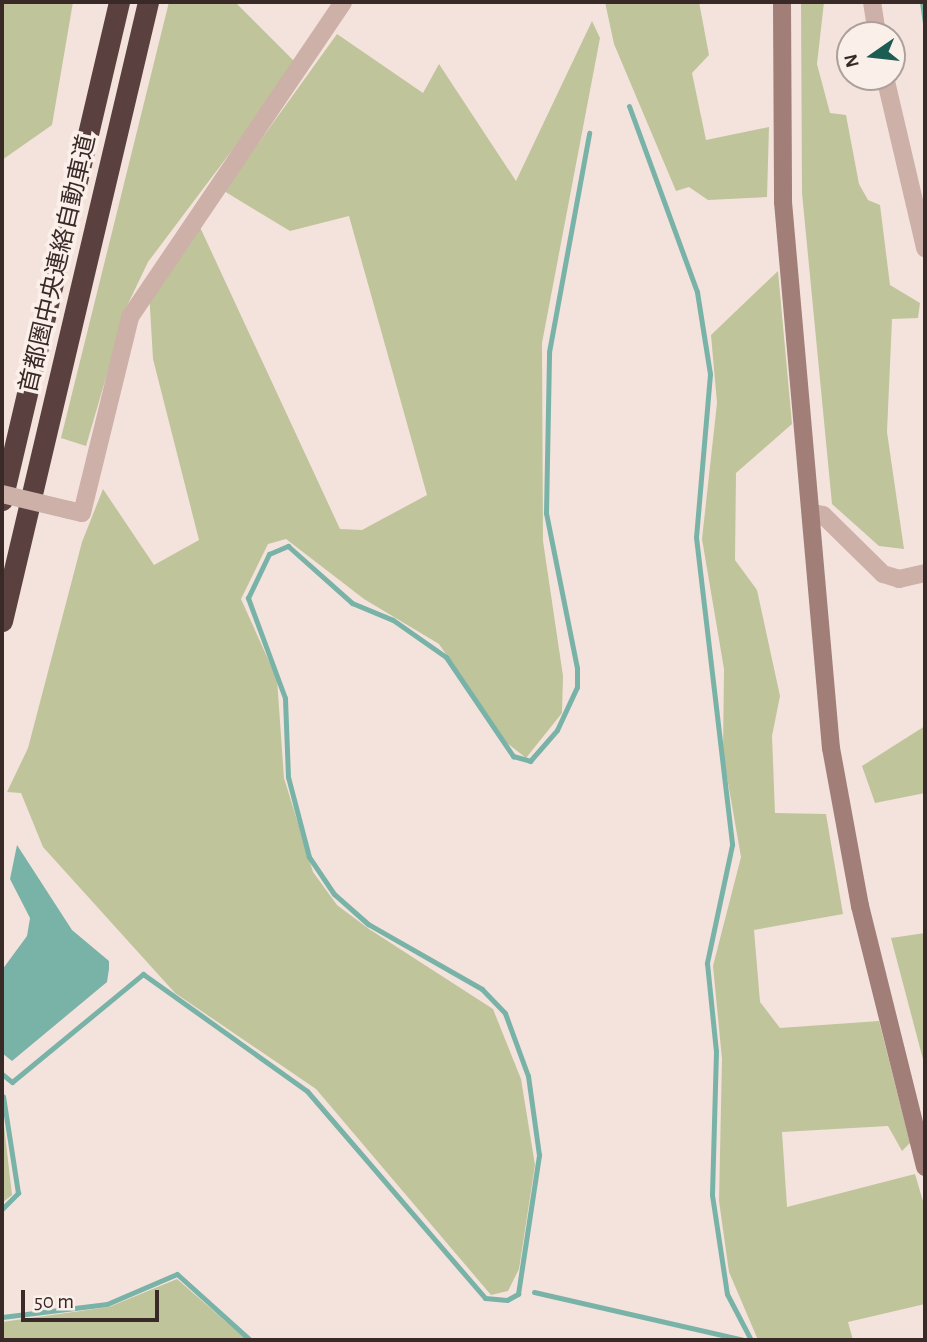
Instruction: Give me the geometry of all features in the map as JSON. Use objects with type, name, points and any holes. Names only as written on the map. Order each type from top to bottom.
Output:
[{"type":"highway","name":"首都圏中央連絡自動車道","points":[[2,500],[119,2]]},
{"type":"highway","name":"首都圏中央連絡自動車道","points":[[2,621],[148,2]]},
{"type":"street","points":[[2,494],[82,513],[130,317],[343,2]]},
{"type":"street","points":[[782,2],[783,202],[811,513],[844,827],[925,1167]]},
{"type":"street","points":[[872,2],[875,21]]},
{"type":"street","points":[[888,91],[925,248]]},
{"type":"street","points":[[811,513],[823,515],[883,574],[899,579],[925,573]]},
{"type":"green space","points":[[2,2],[73,2],[52,125],[2,160]]},
{"type":"green space","points":[[169,2],[235,2],[297,64],[148,262],[127,306],[86,446],[61,438]]},
{"type":"green space","points":[[605,2],[699,2],[709,55],[692,73],[706,140],[769,127],[767,197],[708,200],[689,187],[676,191],[614,44]]},
{"type":"green space","points":[[801,2],[824,2],[817,64],[830,113],[846,115],[859,184],[868,200],[880,205],[890,285],[920,303],[918,318],[892,319],[887,432],[904,549],[879,546],[832,504],[802,193]]},
{"type":"green space","points":[[592,21],[600,38],[542,343],[543,541],[563,676],[562,713],[526,758],[507,743],[439,644],[364,599],[286,539],[268,544],[241,599],[277,679],[284,778],[313,872],[337,905],[369,929],[493,1009],[521,1079],[535,1165],[519,1269],[508,1291],[491,1295],[316,1089],[175,993],[43,847],[21,793],[7,792],[28,748],[82,542],[103,489],[154,565],[199,540],[153,359],[149,291],[199,225],[340,529],[362,530],[427,495],[349,216],[290,231],[224,191],[337,34],[423,93],[439,64],[516,181]]},
{"type":"green space","points":[[778,271],[792,424],[736,473],[735,560],[757,590],[780,696],[772,736],[775,813],[826,814],[843,914],[754,930],[760,1002],[780,1028],[879,1021],[910,1143],[902,1151],[888,1126],[782,1132],[787,1207],[915,1174],[925,1208],[925,1304],[848,1322],[853,1340],[758,1340],[729,1272],[719,1201],[722,1059],[713,966],[741,857],[723,754],[724,669],[702,539],[717,403],[711,335]]},
{"type":"green space","points":[[925,726],[925,793],[875,803],[862,766]]},
{"type":"green space","points":[[925,933],[925,1067],[891,938]]},
{"type":"green space","points":[[2,1108],[12,1195],[2,1203]]},
{"type":"green space","points":[[177,1279],[247,1340],[2,1340],[2,1322],[109,1307]]},
{"type":"water","points":[[17,845],[72,930],[109,961],[109,969],[107,982],[12,1061],[2,1053],[2,970],[27,936],[30,918],[10,879]]},
{"type":"waterway","points":[[922,2],[925,23]]},
{"type":"waterway","points":[[629,106],[697,292],[710,374],[696,537],[732,845],[707,963],[716,1051],[712,1195],[727,1294],[751,1340]]},
{"type":"waterway","points":[[2,1074],[12,1082],[143,974],[307,1091],[485,1298],[507,1300],[518,1294],[539,1155],[528,1076],[505,1013],[482,989],[368,924],[334,894],[309,857],[288,777],[285,698],[248,598],[269,554],[288,546],[352,603],[393,620],[446,657],[513,756],[530,761],[557,730],[577,687],[577,668],[546,513],[549,352],[589,133]]},
{"type":"waterway","points":[[2,1209],[18,1193],[3,1096]]},
{"type":"waterway","points":[[2,1317],[107,1304],[177,1274],[250,1340]]},
{"type":"waterway","points":[[534,1292],[744,1340]]}]
